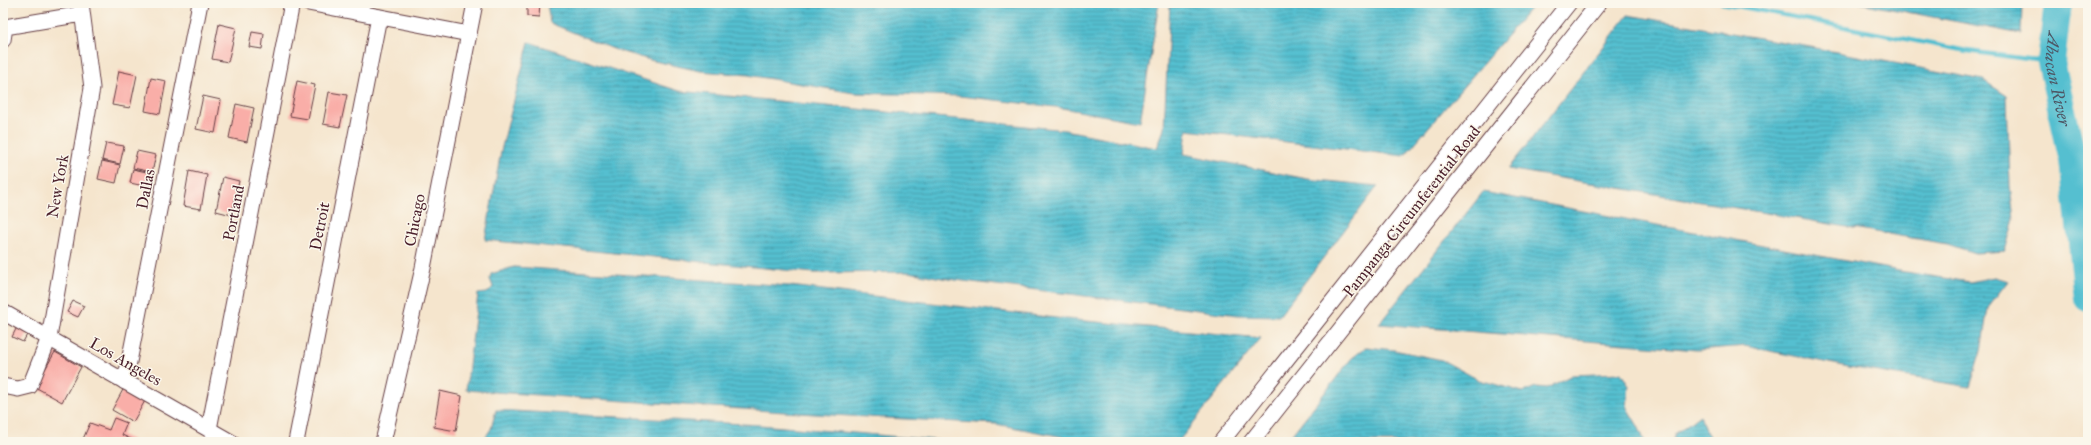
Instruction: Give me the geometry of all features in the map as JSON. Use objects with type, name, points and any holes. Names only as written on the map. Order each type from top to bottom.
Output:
[{"type":"street","name":"Dallas","points":[[125,382],[200,3]]},
{"type":"street","name":"Portland","points":[[209,429],[292,3]]},
{"type":"street","points":[[308,3],[469,34]]},
{"type":"street","name":"Chicago","points":[[383,442],[423,268],[475,3]]},
{"type":"street","name":"Pampanga Circumferential Road","points":[[1221,442],[1569,3]]},
{"type":"street","name":"Pampanga Circumferential Road","points":[[1251,442],[1599,3]]},
{"type":"street","points":[[4,34],[81,9]]},
{"type":"street","name":"New York","points":[[3,386],[18,389],[30,386],[49,338],[92,88],[81,9]]},
{"type":"street","name":"Detroit","points":[[296,442],[378,17]]},
{"type":"street","name":"Los Angeles","points":[[3,312],[231,442]]},
{"type":"water","points":[[547,3],[1159,3],[1140,122],[1056,107],[960,96],[854,93],[748,75],[700,71],[650,60],[616,50],[550,23]]},
{"type":"water","points":[[1170,3],[1535,3],[1404,156],[1187,130],[1184,154],[1307,179],[1378,186],[1279,316],[1238,315],[948,279],[909,272],[814,273],[485,240],[501,151],[529,42],[679,91],[1065,130],[1157,148],[1164,129]]},
{"type":"water","points":[[1860,3],[2022,3],[2021,34]]},
{"type":"water","points":[[1628,15],[1800,45],[1983,80],[2007,96],[2010,186],[2014,219],[2005,251],[1975,253],[1947,244],[1508,169]]},
{"type":"water","points":[[1483,192],[1905,272],[1970,282],[1994,277],[2008,281],[1988,307],[1981,351],[1970,387],[1849,367],[1745,346],[1697,350],[1379,324]]},
{"type":"water","points":[[514,267],[790,286],[1056,318],[1261,338],[1178,442],[1090,442],[996,424],[814,414],[466,390],[478,294],[487,293],[493,287],[490,279],[491,274]]},
{"type":"water","points":[[1366,347],[1394,350],[1442,360],[1479,380],[1523,392],[1536,387],[1547,388],[1572,375],[1621,373],[1629,386],[1627,408],[1638,426],[1645,442],[1286,442],[1351,359]]},
{"type":"water","points":[[496,410],[760,425],[960,442],[482,442],[491,429]]},
{"type":"water","points":[[1700,415],[1705,430],[1713,442],[1672,442],[1675,434]]},
{"type":"building","points":[[527,3],[540,3],[539,17],[527,16]]},
{"type":"building","points":[[219,24],[236,28],[228,62],[212,59]]},
{"type":"building","points":[[252,32],[264,34],[262,49],[249,47]]},
{"type":"building","points":[[119,71],[137,75],[130,108],[112,105]]},
{"type":"building","points":[[151,78],[166,81],[160,114],[145,111]]},
{"type":"building","points":[[297,81],[315,85],[308,119],[290,116]]},
{"type":"building","points":[[329,92],[347,95],[340,127],[323,124]]},
{"type":"building","points":[[203,96],[221,100],[215,133],[196,129]]},
{"type":"building","points":[[236,104],[254,108],[247,142],[229,138]]},
{"type":"building","points":[[106,143],[124,146],[120,164],[102,160]]},
{"type":"building","points":[[137,151],[156,155],[152,172],[133,168]]},
{"type":"building","points":[[102,161],[120,165],[116,183],[98,179]]},
{"type":"building","points":[[133,169],[151,173],[149,187],[130,183]]},
{"type":"building","points":[[189,171],[207,175],[201,209],[183,206]]},
{"type":"building","points":[[223,177],[239,181],[232,215],[216,211]]},
{"type":"building","points":[[73,301],[84,306],[78,317],[67,312]]},
{"type":"building","points":[[19,323],[30,329],[23,342],[12,337]]},
{"type":"building","points":[[55,352],[81,367],[62,402],[35,387]]},
{"type":"building","points":[[125,386],[146,399],[133,422],[112,410]]},
{"type":"building","points":[[440,391],[462,396],[456,431],[434,427]]},
{"type":"building","points":[[114,418],[127,423],[122,435],[133,440],[132,442],[91,442],[83,439],[90,423],[109,430]]},
{"type":"waterway","points":[[1722,3],[1967,51],[2051,62]]},
{"type":"waterway","name":"Abacan River","points":[[2058,3],[2051,62],[2073,160],[2088,298]]}]
